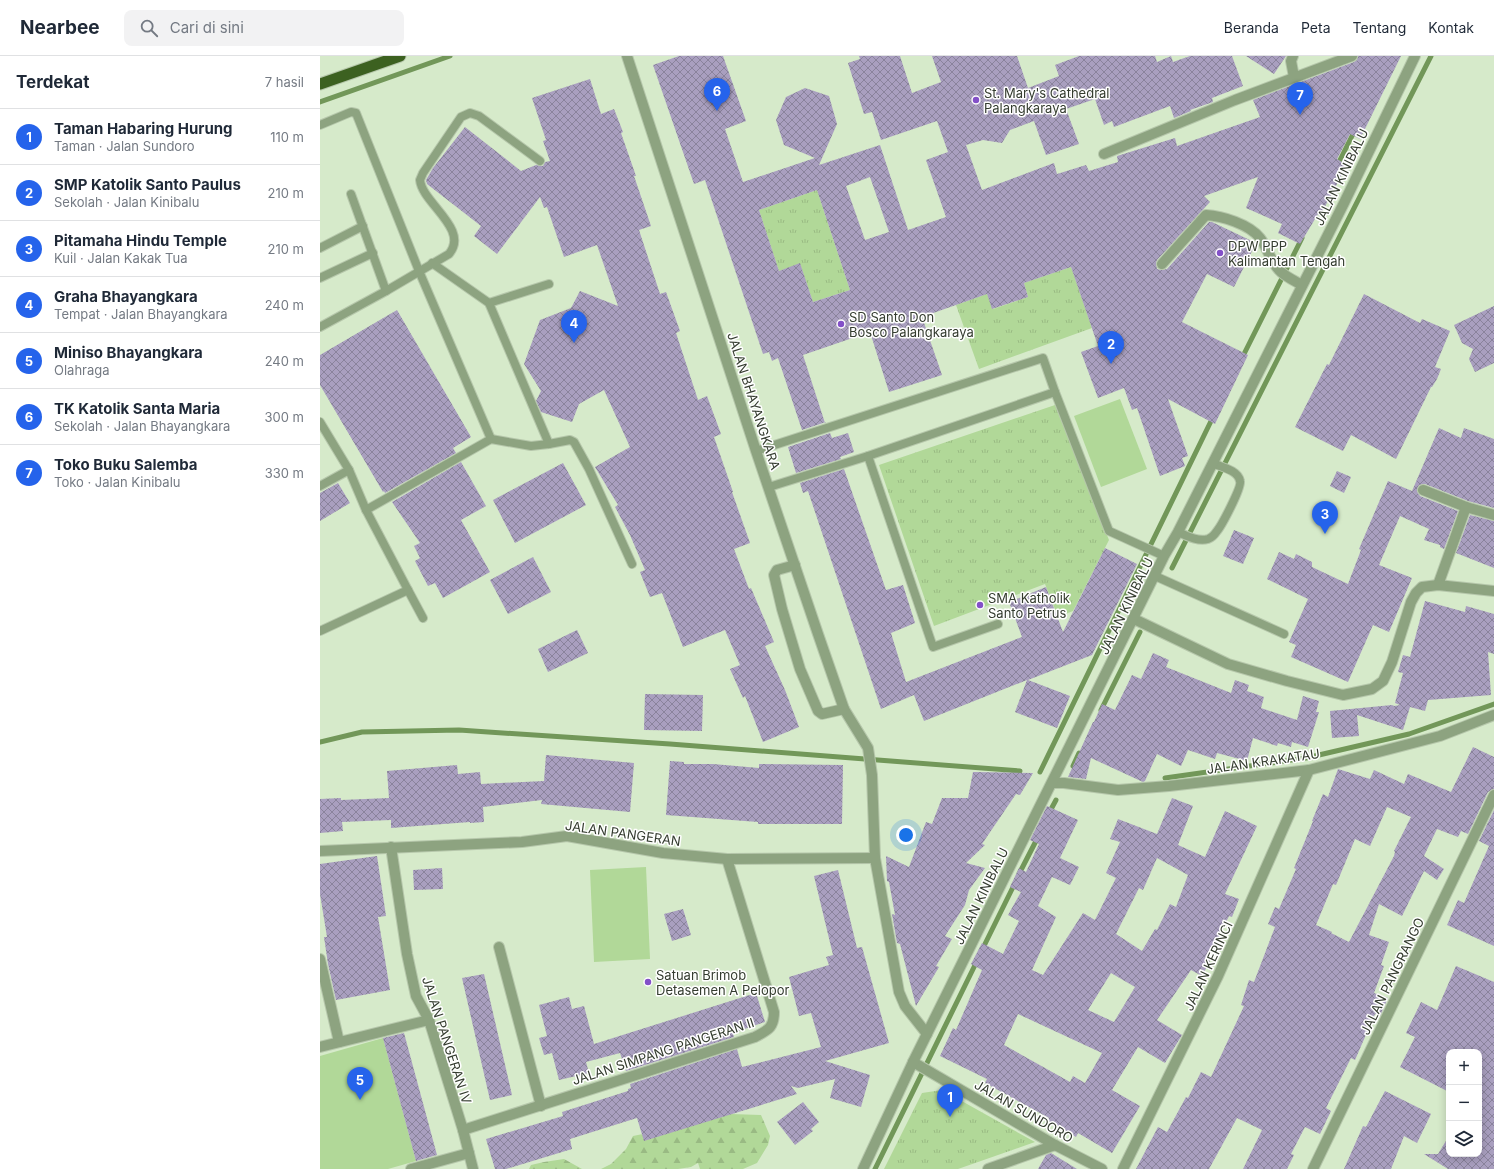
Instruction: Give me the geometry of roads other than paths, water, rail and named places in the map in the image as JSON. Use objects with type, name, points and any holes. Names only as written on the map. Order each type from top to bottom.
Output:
[{"type":"highway","points":[[320,84],[400,56]]},
{"type":"street","name":"JALAN BHAYANGKARA","points":[[627,56],[756,451],[844,709],[868,748],[872,775],[875,858]]},
{"type":"street","points":[[1293,56],[1292,61],[1294,77]]},
{"type":"street","points":[[1104,154],[1235,100],[1352,56]]},
{"type":"street","name":"JALAN KINIBALU","points":[[863,1169],[913,1062],[1164,556],[1178,532],[1302,285],[1415,56]]},
{"type":"street","points":[[1162,264],[1206,215],[1216,216],[1250,229],[1260,237],[1280,272],[1302,285]]},
{"type":"street","points":[[1423,490],[1466,507],[1494,515]]},
{"type":"street","points":[[1438,585],[1466,507]]},
{"type":"street","points":[[795,565],[777,570],[774,575],[782,609],[800,669],[818,711],[822,714],[844,709]]},
{"type":"street","points":[[1134,619],[1228,664],[1286,682],[1343,695],[1372,689],[1383,681],[1392,662],[1416,593],[1422,587],[1438,585],[1494,591]]},
{"type":"street","name":"JALAN KRAKATAU","points":[[1052,783],[1118,790],[1168,786],[1309,770],[1440,736],[1494,715]]},
{"type":"street","name":"JALAN KERINCI","points":[[1123,1169],[1218,976],[1309,770]]},
{"type":"street","name":"JALAN PANGRANGO","points":[[1313,1169],[1494,794]]},
{"type":"street","name":"JALAN PANGERAN","points":[[320,851],[522,842],[567,836],[663,853],[726,859],[875,858]]},
{"type":"street","name":"JALAN PANGERAN IV","points":[[391,847],[416,996],[429,1020],[463,1130],[473,1169]]},
{"type":"street","points":[[875,858],[899,992],[905,1006],[927,1034]]},
{"type":"street","name":"JALAN SIMPANG PANGERAN II","points":[[463,1130],[755,1037],[770,1028],[774,1021],[774,1012],[726,859]]},
{"type":"street","points":[[499,947],[541,1106]]},
{"type":"street","points":[[320,959],[339,1042]]},
{"type":"street","points":[[320,1047],[429,1020]]},
{"type":"street","name":"JALAN SUNDORO","points":[[913,1062],[1055,1145],[1102,1169]]},
{"type":"street","points":[[988,1169],[1055,1145]]},
{"type":"street","points":[[411,1169],[469,1153]]},
{"type":"lane","points":[[320,125],[352,112],[356,113],[419,271],[491,439]]},
{"type":"lane","points":[[320,327],[449,254],[454,236],[452,230],[423,190],[420,180],[423,172],[461,117],[470,113],[479,116],[540,161]]},
{"type":"lane","points":[[351,194],[386,291]]},
{"type":"lane","points":[[320,248],[363,226]]},
{"type":"lane","points":[[320,278],[373,253]]},
{"type":"lane","points":[[432,263],[489,303],[549,444]]},
{"type":"lane","points":[[489,303],[549,284]]},
{"type":"lane","points":[[756,451],[1043,358],[1109,531],[1164,556]]},
{"type":"lane","points":[[769,487],[868,456],[1055,392]]},
{"type":"lane","points":[[320,422],[349,470],[366,510],[423,618]]},
{"type":"lane","points":[[366,510],[491,439],[531,446],[570,440],[574,442],[589,469],[632,564]]},
{"type":"lane","points":[[868,456],[933,647],[998,624]]},
{"type":"lane","points":[[1178,532],[1196,539],[1205,540],[1210,538],[1217,531],[1239,489],[1240,481],[1236,474],[1212,463]]},
{"type":"lane","points":[[320,486],[349,470]]},
{"type":"lane","points":[[1155,576],[1284,634]]},
{"type":"lane","points":[[320,631],[408,590]]},
{"type":"waterway","points":[[320,102],[450,56]]},
{"type":"waterway","points":[[1172,568],[1431,56]]},
{"type":"waterway","points":[[1337,166],[1355,130]]},
{"type":"waterway","points":[[1242,358],[1302,238]]},
{"type":"waterway","points":[[1040,772],[1213,417]]},
{"type":"waterway","points":[[1101,710],[1140,632]]},
{"type":"waterway","points":[[1165,778],[1306,758],[1409,734],[1494,704]]},
{"type":"waterway","points":[[320,742],[362,732],[459,730],[670,744],[1020,771]]},
{"type":"waterway","points":[[1073,766],[1079,753]]},
{"type":"waterway","points":[[1049,813],[1056,800]]},
{"type":"waterway","points":[[1019,874],[1038,837]]},
{"type":"waterway","points":[[982,950],[1015,883]]},
{"type":"waterway","points":[[875,1169],[977,961]]},
{"type":"place","name":"St. Mary's Cathedral Palangkaraya","points":[[976,100]]},
{"type":"place","name":"TK Katolik Santa Maria","points":[[717,111]]},
{"type":"place","name":"Toko Buku Salemba","points":[[1300,115]]},
{"type":"place","name":"DPW PPP Kalimantan Tengah","points":[[1220,253]]},
{"type":"place","name":"SD Santo Don Bosco Palangkaraya","points":[[841,324]]},
{"type":"place","name":"Graha Bhayangkara","points":[[574,343]]},
{"type":"place","name":"SMP Katolik Santo Paulus","points":[[1111,364]]},
{"type":"place","name":"Pitamaha Hindu Temple","points":[[1325,534]]},
{"type":"place","name":"SMA Katholik Santo Petrus","points":[[980,605]]},
{"type":"place","name":"Satuan Brimob Detasemen A Pelopor","points":[[648,982]]},
{"type":"place","name":"Miniso Bhayangkara","points":[[360,1100]]},
{"type":"place","name":"Taman Habaring Hurung","points":[[950,1117]]}]
